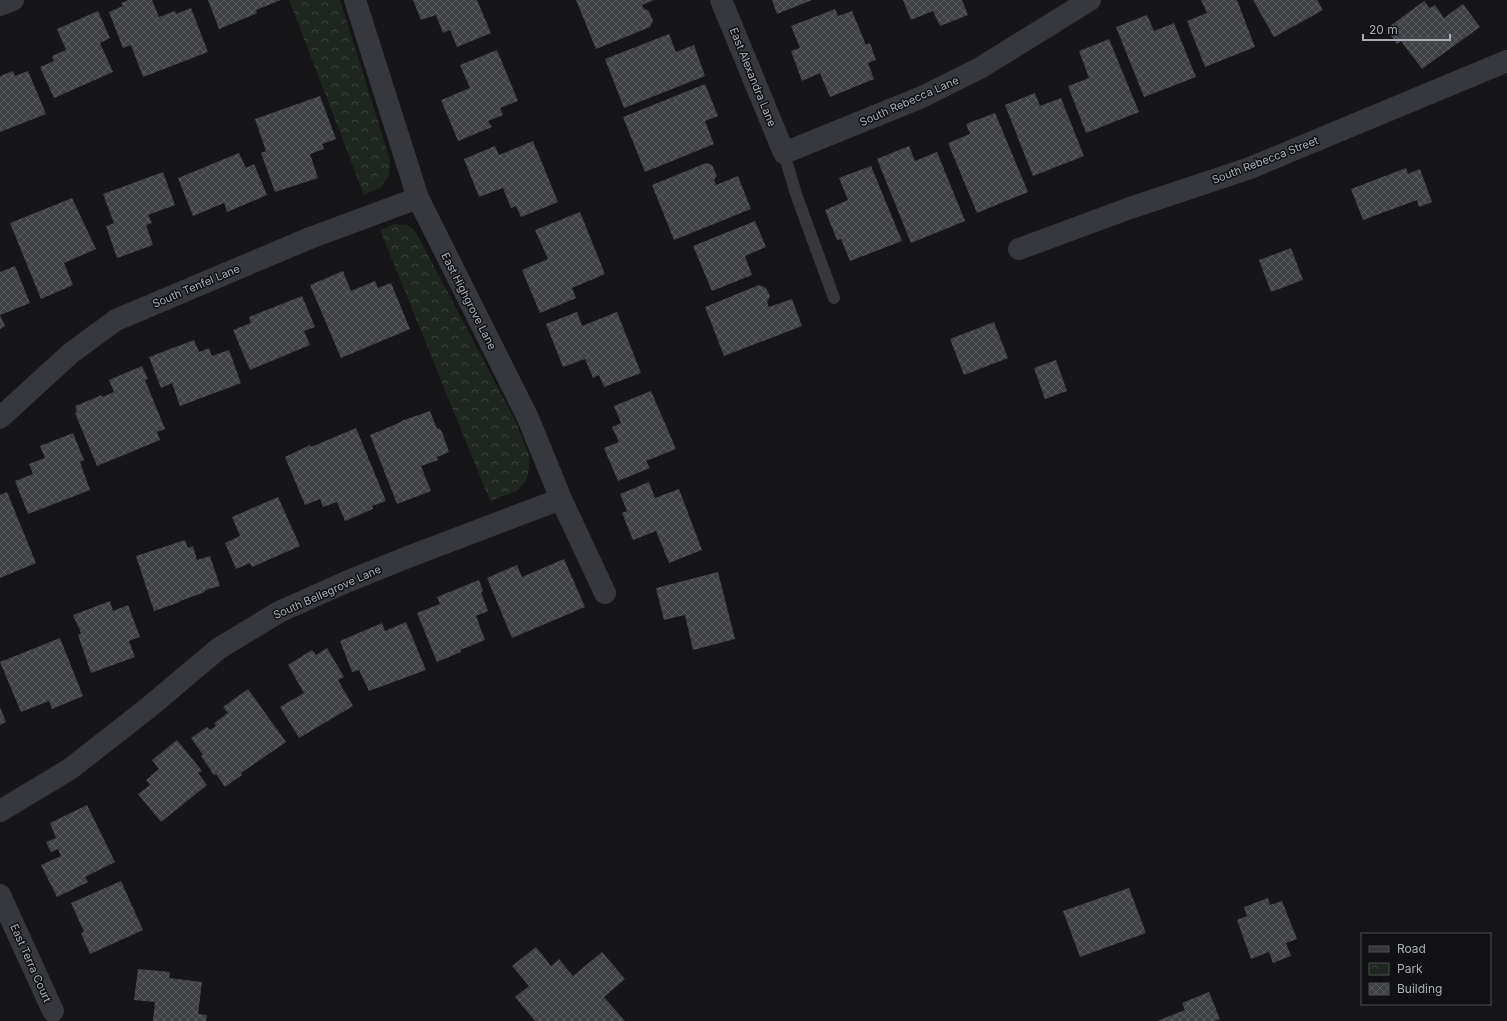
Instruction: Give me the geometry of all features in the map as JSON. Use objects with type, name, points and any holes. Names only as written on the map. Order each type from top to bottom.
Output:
[{"type":"street","points":[[0,5],[13,0]]},
{"type":"street","name":"East Highgrove Lane","points":[[355,0],[418,198],[528,418],[560,498],[605,593]]},
{"type":"street","name":"East Alexandra Lane","points":[[721,0],[784,153]]},
{"type":"street","name":"South Rebecca Lane","points":[[784,153],[922,97],[980,68],[1090,0]]},
{"type":"street","name":"South Rebecca Street","points":[[1019,249],[1130,208],[1250,168],[1507,61]]},
{"type":"street","name":"South Tenfel Lane","points":[[0,418],[72,353],[116,320],[310,238],[418,198]]},
{"type":"street","name":"South Bellegrove Lane","points":[[0,811],[70,770],[148,708],[218,649],[279,612],[346,582],[560,498]]},
{"type":"street","name":"East Terra Court","points":[[0,895],[52,1011]]},
{"type":"lane","points":[[784,153],[796,194],[834,298]]},
{"type":"green space","points":[[289,0],[340,0],[390,160],[389,176],[380,188],[364,195]]},
{"type":"green space","points":[[394,224],[407,225],[416,232],[515,420],[529,455],[529,468],[526,481],[517,491],[490,501],[380,230]]},
{"type":"building","points":[[129,0],[152,0],[159,17],[175,11],[176,14],[191,8],[208,52],[143,77],[131,45],[123,48],[109,12],[123,6],[121,3]]},
{"type":"building","points":[[208,0],[281,0],[256,10],[257,13],[219,29]]},
{"type":"building","points":[[413,0],[477,0],[491,33],[457,47],[450,30],[443,33],[436,15],[421,20]]},
{"type":"building","points":[[576,0],[654,0],[642,5],[644,9],[649,11],[653,21],[650,27],[596,49]]},
{"type":"building","points":[[772,0],[812,0],[777,14]]},
{"type":"building","points":[[903,0],[962,0],[968,15],[940,26],[933,11],[911,20]]},
{"type":"building","points":[[1201,0],[1237,0],[1255,47],[1205,67],[1187,21],[1207,13]]},
{"type":"building","points":[[1253,0],[1317,0],[1323,10],[1274,37]]},
{"type":"building","points":[[1424,1],[1430,8],[1435,5],[1444,18],[1463,4],[1480,27],[1422,69],[1401,41],[1397,44],[1386,29]]},
{"type":"building","points":[[835,9],[838,16],[852,11],[866,45],[870,43],[876,60],[868,63],[874,79],[830,97],[820,73],[802,81],[791,51],[800,48],[791,26]]},
{"type":"building","points":[[98,11],[110,38],[100,43],[113,72],[54,98],[40,67],[54,61],[52,56],[66,50],[57,29]]},
{"type":"building","points":[[1147,15],[1154,31],[1174,23],[1196,77],[1144,97],[1116,27]]},
{"type":"building","points":[[669,34],[676,52],[694,45],[705,76],[624,108],[605,59]]},
{"type":"building","points":[[1109,39],[1139,112],[1086,133],[1068,86],[1089,78],[1079,51]]},
{"type":"building","points":[[497,50],[518,101],[500,108],[503,115],[488,121],[492,127],[458,141],[441,100],[470,88],[460,65]]},
{"type":"building","points":[[13,71],[15,76],[28,71],[46,114],[0,132],[0,76]]},
{"type":"building","points":[[705,84],[718,116],[705,121],[714,144],[645,172],[623,117]]},
{"type":"building","points":[[1035,93],[1040,106],[1061,98],[1084,156],[1033,176],[1005,105]]},
{"type":"building","points":[[320,96],[336,139],[322,144],[324,149],[310,154],[318,178],[275,192],[261,153],[266,151],[255,119]]},
{"type":"building","points":[[995,113],[1028,192],[977,213],[948,143],[970,134],[966,124]]},
{"type":"building","points":[[533,141],[558,202],[521,217],[516,206],[511,208],[503,188],[479,197],[464,159],[495,146],[499,155]]},
{"type":"building","points":[[909,146],[915,161],[937,152],[965,221],[911,243],[877,159]]},
{"type":"building","points":[[239,153],[246,168],[254,164],[267,195],[227,212],[224,203],[193,216],[178,178]]},
{"type":"building","points":[[706,163],[712,165],[717,176],[714,180],[716,185],[738,176],[751,209],[674,240],[652,185]]},
{"type":"building","points":[[871,166],[902,241],[850,261],[841,239],[837,240],[825,210],[848,200],[839,178]]},
{"type":"building","points":[[1406,168],[1408,174],[1420,169],[1432,202],[1419,207],[1417,200],[1363,220],[1351,189]]},
{"type":"building","points":[[163,172],[175,205],[148,215],[152,223],[146,225],[153,245],[117,258],[106,226],[114,223],[103,194]]},
{"type":"building","points":[[72,198],[96,249],[64,263],[73,285],[41,299],[10,223]]},
{"type":"building","points":[[580,212],[605,274],[572,288],[576,298],[540,313],[522,270],[548,259],[535,230]]},
{"type":"building","points":[[755,221],[766,247],[745,256],[752,275],[712,291],[693,246]]},
{"type":"building","points":[[1291,248],[1303,280],[1271,292],[1259,260]]},
{"type":"building","points":[[15,266],[30,303],[0,315],[0,272]]},
{"type":"building","points":[[343,271],[351,291],[375,281],[378,288],[391,283],[410,329],[341,358],[310,285]]},
{"type":"building","points":[[759,285],[766,288],[770,296],[767,302],[769,307],[792,299],[802,326],[724,356],[705,307]]},
{"type":"building","points":[[302,296],[315,327],[304,331],[310,345],[250,370],[233,330],[251,323],[249,317]]},
{"type":"building","points":[[577,312],[582,326],[617,312],[641,373],[604,387],[599,375],[593,378],[585,359],[563,367],[546,324]]},
{"type":"building","points":[[0,315],[5,326],[0,329]]},
{"type":"building","points":[[994,322],[1008,358],[964,375],[950,339]]},
{"type":"building","points":[[194,340],[199,352],[209,348],[212,356],[229,350],[241,383],[180,406],[172,383],[161,388],[149,357]]},
{"type":"building","points":[[1056,360],[1067,391],[1045,399],[1034,368]]},
{"type":"building","points":[[142,366],[148,379],[145,380],[165,429],[157,432],[160,440],[97,466],[75,413],[77,412],[75,406],[102,395],[102,397],[114,392],[109,380]]},
{"type":"building","points":[[651,391],[676,449],[646,461],[650,468],[618,481],[604,448],[619,442],[612,427],[621,423],[614,406]]},
{"type":"building","points":[[430,411],[437,429],[439,428],[442,432],[449,452],[437,457],[438,460],[421,466],[431,491],[397,504],[370,435],[401,421]]},
{"type":"building","points":[[356,428],[386,501],[372,506],[373,509],[345,521],[337,502],[323,507],[320,499],[305,505],[285,457],[310,445],[311,447]]},
{"type":"building","points":[[73,433],[84,460],[80,462],[90,490],[28,514],[15,481],[33,474],[29,464],[45,458],[40,446]]},
{"type":"building","points":[[649,482],[655,498],[679,489],[702,550],[669,563],[656,531],[633,540],[622,513],[627,511],[620,494]]},
{"type":"building","points":[[7,492],[36,563],[0,578],[0,495]]},
{"type":"building","points":[[278,497],[300,546],[252,567],[250,563],[236,569],[225,543],[240,536],[232,517]]},
{"type":"building","points":[[185,540],[188,548],[193,546],[197,560],[210,556],[220,586],[205,590],[205,592],[154,611],[136,556]]},
{"type":"building","points":[[564,559],[585,607],[512,638],[487,578],[517,565],[522,577]]},
{"type":"building","points":[[718,572],[735,639],[693,650],[685,615],[664,620],[656,588]]},
{"type":"building","points":[[479,580],[483,591],[481,592],[488,611],[476,616],[485,640],[460,650],[461,652],[437,662],[417,613],[440,604],[437,597]]},
{"type":"building","points":[[110,601],[113,611],[128,605],[140,637],[129,641],[135,657],[91,673],[78,635],[81,633],[73,615]]},
{"type":"building","points":[[406,622],[426,670],[369,691],[359,670],[352,672],[340,641],[382,623],[385,631]]},
{"type":"building","points":[[60,638],[83,696],[52,709],[49,701],[21,712],[0,662]]},
{"type":"building","points":[[327,648],[344,677],[338,680],[353,706],[299,738],[280,707],[304,693],[288,665],[312,650],[316,655]]},
{"type":"building","points":[[248,689],[286,742],[241,773],[242,775],[225,787],[216,774],[214,775],[201,756],[203,755],[191,738],[207,727],[210,730],[216,726],[214,723],[228,713],[223,707]]},
{"type":"building","points":[[0,707],[6,722],[0,725]]},
{"type":"building","points":[[177,740],[202,771],[198,773],[207,785],[161,822],[138,794],[150,785],[146,780],[159,769],[152,760]]},
{"type":"building","points":[[87,805],[115,862],[85,877],[88,882],[57,897],[41,865],[61,856],[58,849],[51,852],[46,842],[56,838],[50,823]]},
{"type":"building","points":[[121,881],[143,930],[90,954],[81,933],[84,932],[71,903]]},
{"type":"building","points":[[1129,888],[1146,933],[1080,957],[1063,911]]},
{"type":"building","points":[[1268,898],[1270,905],[1282,901],[1297,939],[1286,943],[1291,956],[1273,963],[1269,952],[1251,959],[1237,920],[1247,916],[1244,907]]},
{"type":"building","points":[[536,947],[551,966],[559,959],[573,976],[602,952],[625,979],[604,997],[625,1021],[535,1021],[515,997],[529,986],[512,966]]},
{"type":"building","points":[[138,969],[170,972],[169,978],[202,982],[198,1014],[207,1015],[206,1021],[153,1021],[155,1002],[134,1000]]},
{"type":"building","points":[[1209,992],[1220,1019],[1214,1021],[1157,1021],[1185,1010],[1182,1003]]}]
